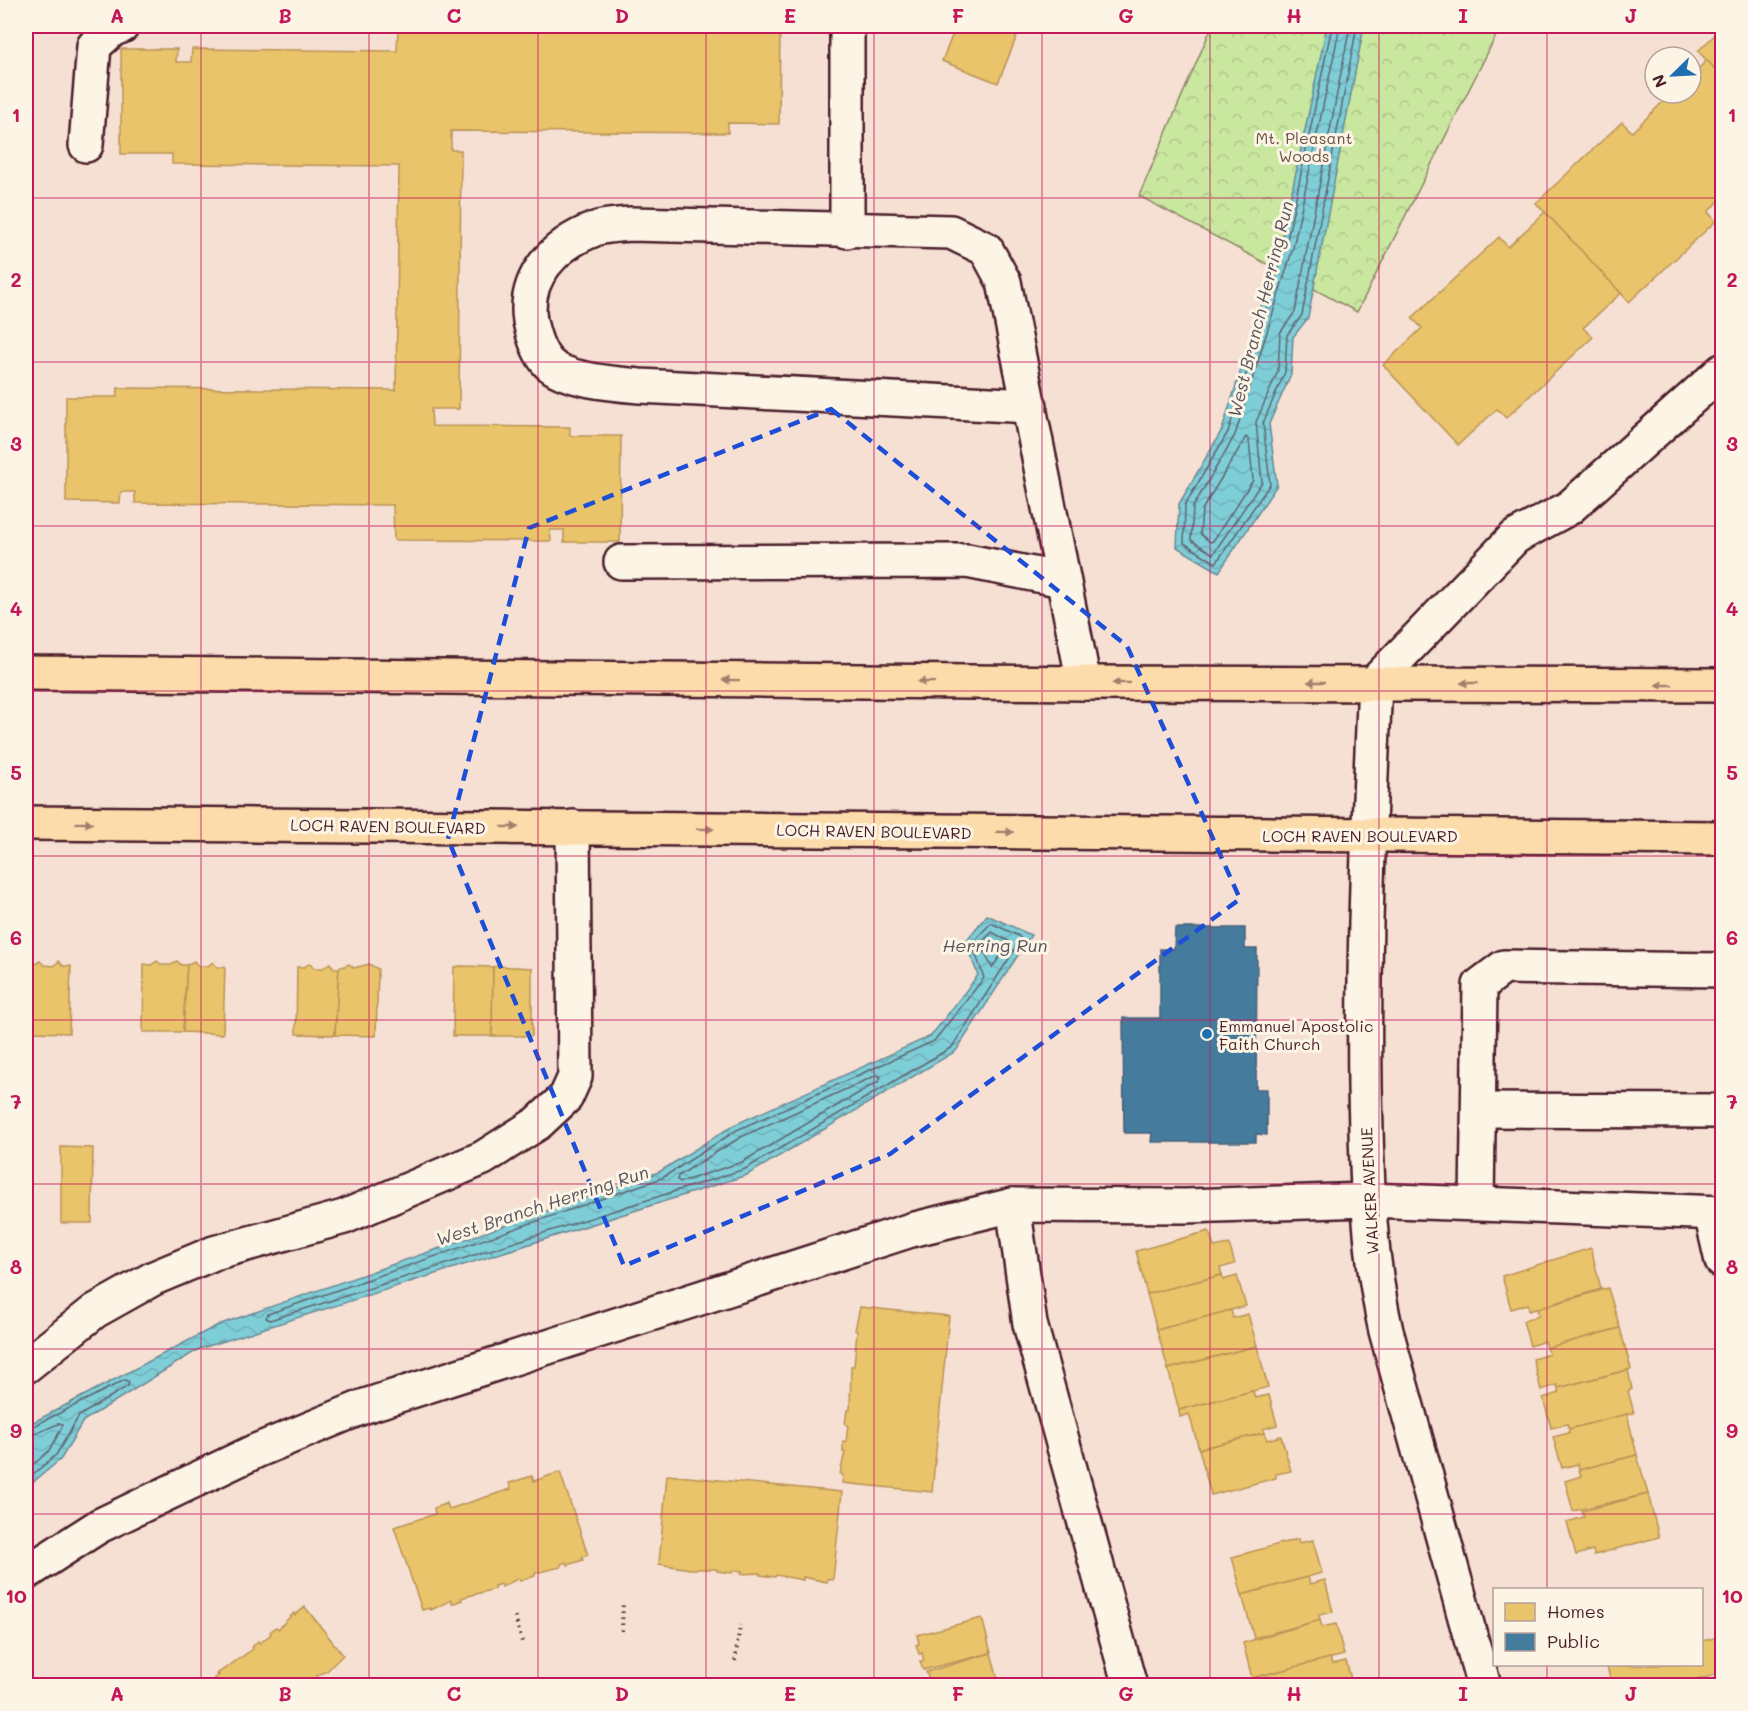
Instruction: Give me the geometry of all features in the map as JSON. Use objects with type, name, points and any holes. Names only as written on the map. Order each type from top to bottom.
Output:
[{"type":"main road","points":[[26,674],[1084,683],[1375,682],[1722,685]]},
{"type":"main road","name":"LOCH RAVEN BOULEVARD","points":[[26,823],[1722,838]]},
{"type":"street","points":[[86,145],[94,46],[113,29],[122,26]]},
{"type":"street","points":[[847,26],[847,231]]},
{"type":"street","points":[[1030,406],[608,383],[577,377],[548,364],[533,338],[528,306],[534,278],[549,259],[570,242],[596,229],[631,224],[951,232],[986,249],[1004,282],[1030,406],[1084,683]]},
{"type":"street","points":[[1375,682],[1515,537],[1569,507],[1722,371]]},
{"type":"street","points":[[621,562],[967,561],[1063,580]]},
{"type":"street","name":"WALKER AVENUE","points":[[1375,682],[1368,835],[1365,1042],[1367,1200],[1374,1276],[1386,1331],[1484,1686]]},
{"type":"street","points":[[26,1366],[95,1311],[154,1278],[214,1253],[344,1217],[483,1158],[538,1123],[566,1097],[575,1077],[573,827]]},
{"type":"street","points":[[1478,1203],[1480,985],[1504,967],[1722,970]]},
{"type":"street","points":[[1479,1110],[1722,1111]]},
{"type":"street","points":[[26,1573],[99,1526],[256,1451],[365,1406],[911,1230],[1013,1205],[1185,1206],[1367,1200],[1717,1213],[1722,1261]]},
{"type":"street","points":[[1013,1205],[1030,1324],[1130,1686]]},
{"type":"path","points":[[622,1630],[623,1601]]},
{"type":"path","points":[[515,1617],[523,1645]]},
{"type":"path","points":[[735,1661],[740,1625]]},
{"type":"highlighted area","points":[[831,409],[1127,646],[1240,899],[890,1154],[624,1266],[448,839],[529,528]]},
{"type":"green space","name":"Mt. Pleasant Woods","points":[[1212,26],[1501,26],[1357,312],[1139,196]]},
{"type":"water","points":[[1327,26],[1364,26],[1308,318],[1293,337],[1291,374],[1269,424],[1277,485],[1219,572],[1177,547],[1179,504],[1222,430],[1281,243]]},
{"type":"water","name":"Herring Run","points":[[987,915],[1031,935],[956,1051],[747,1175],[199,1349],[83,1421],[61,1459],[26,1488],[26,1426],[218,1325],[659,1172],[734,1125],[931,1036],[978,975],[965,942]]},
{"type":"building: Homes","points":[[398,26],[711,26],[711,28],[725,29],[725,26],[780,26],[779,124],[728,123],[728,133],[451,131],[451,150],[461,150],[459,409],[431,409],[432,426],[570,427],[570,436],[621,436],[620,542],[564,542],[564,530],[550,530],[551,541],[394,540],[393,505],[135,503],[135,492],[121,492],[120,503],[66,502],[66,397],[117,397],[118,388],[396,390],[399,166],[172,164],[172,154],[121,154],[121,49],[177,49],[176,62],[191,62],[192,49],[397,51]]},
{"type":"building: Homes","points":[[956,26],[1021,26],[998,83],[942,61]]},
{"type":"building: Homes","points":[[1722,28],[1722,77],[1703,56],[1703,46]]},
{"type":"building: Homes","points":[[1707,60],[1722,77],[1722,198],[1708,212],[1716,221],[1629,302],[1536,203],[1622,122],[1632,132],[1660,105],[1703,105],[1703,64]]},
{"type":"building: Homes","points":[[1545,212],[1621,293],[1583,328],[1593,337],[1506,418],[1497,409],[1458,445],[1383,365],[1422,328],[1412,318],[1499,237],[1508,247]]},
{"type":"building: Homes","points":[[40,961],[44,965],[54,966],[59,961],[63,966],[71,966],[69,1033],[29,1032],[33,965]]},
{"type":"building: Homes","points":[[157,961],[162,965],[171,965],[177,961],[181,965],[187,965],[183,1032],[143,1032],[144,964],[151,965]]},
{"type":"building: Homes","points":[[194,961],[198,966],[208,966],[213,962],[217,967],[225,967],[223,1034],[183,1032],[187,965]]},
{"type":"building: Homes","points":[[310,963],[314,968],[323,968],[330,963],[334,968],[339,968],[335,1035],[296,1034],[297,967],[304,967]]},
{"type":"building: Homes","points":[[26,964],[33,965],[29,1032],[26,1032]]},
{"type":"building: Homes","points":[[349,964],[354,968],[369,964],[378,969],[376,1036],[335,1035],[339,968]]},
{"type":"building: Homes","points":[[454,967],[493,967],[492,1036],[453,1036]]},
{"type":"building: Homes","points":[[493,967],[532,968],[532,1036],[492,1036]]},
{"type":"building: Homes","points":[[61,1147],[93,1148],[92,1223],[61,1223]]},
{"type":"building: Homes","points":[[1209,1231],[1214,1247],[1229,1244],[1235,1264],[1220,1268],[1222,1275],[1147,1294],[1136,1251]]},
{"type":"building: Homes","points":[[1591,1248],[1601,1289],[1529,1311],[1528,1304],[1511,1309],[1502,1276]]},
{"type":"building: Homes","points":[[1222,1275],[1223,1280],[1237,1276],[1246,1306],[1157,1330],[1147,1294]]},
{"type":"building: Homes","points":[[1608,1288],[1620,1328],[1547,1348],[1545,1341],[1530,1346],[1523,1321],[1539,1316],[1537,1309]]},
{"type":"building: Homes","points":[[860,1307],[949,1316],[932,1492],[842,1483],[843,1475],[840,1474],[845,1452],[843,1452],[843,1441],[846,1442],[848,1425],[845,1424],[847,1410],[850,1410],[851,1366],[854,1366],[857,1331],[855,1330]]},
{"type":"building: Homes","points":[[1231,1310],[1233,1318],[1248,1314],[1257,1346],[1168,1369],[1157,1330]]},
{"type":"building: Homes","points":[[1620,1328],[1631,1369],[1558,1388],[1557,1385],[1541,1390],[1533,1359],[1549,1354],[1547,1348]]},
{"type":"building: Homes","points":[[1257,1346],[1268,1387],[1179,1410],[1168,1369]]},
{"type":"building: Homes","points":[[1628,1370],[1632,1389],[1628,1391],[1634,1413],[1569,1429],[1567,1424],[1551,1428],[1543,1398],[1559,1393],[1558,1388]]},
{"type":"building: Homes","points":[[1253,1391],[1255,1398],[1269,1395],[1277,1425],[1263,1429],[1264,1433],[1199,1449],[1189,1414],[1180,1417],[1179,1410]]},
{"type":"building: Homes","points":[[1627,1414],[1637,1455],[1579,1470],[1578,1464],[1562,1468],[1553,1437],[1569,1433],[1569,1429]]},
{"type":"building: Homes","points":[[1264,1433],[1267,1440],[1281,1436],[1291,1471],[1276,1474],[1276,1478],[1211,1495],[1199,1449]]},
{"type":"building: Homes","points":[[1637,1455],[1648,1494],[1573,1511],[1565,1481],[1581,1476],[1579,1470]]},
{"type":"building: Homes","points":[[560,1472],[588,1555],[582,1557],[583,1560],[568,1565],[567,1562],[561,1564],[561,1567],[535,1573],[535,1576],[520,1581],[519,1578],[502,1587],[501,1584],[494,1586],[495,1589],[461,1598],[462,1600],[452,1604],[452,1600],[431,1610],[430,1608],[422,1610],[394,1527],[435,1514],[434,1508],[447,1503],[449,1509],[511,1489],[509,1483],[532,1476],[534,1481]]},
{"type":"building: Homes","points":[[667,1475],[842,1492],[833,1580],[827,1579],[827,1582],[803,1577],[803,1580],[776,1575],[775,1577],[760,1575],[760,1573],[741,1574],[742,1571],[733,1570],[732,1573],[717,1571],[717,1569],[690,1569],[659,1564]]},
{"type":"building: Homes","points":[[1648,1494],[1659,1537],[1594,1555],[1593,1550],[1576,1555],[1567,1522],[1584,1517],[1582,1511]]},
{"type":"building: Homes","points":[[1298,1539],[1299,1543],[1313,1540],[1322,1573],[1242,1595],[1232,1557]]},
{"type":"building: Homes","points":[[1308,1577],[1310,1584],[1325,1580],[1333,1612],[1319,1615],[1320,1620],[1254,1638],[1242,1595]]},
{"type":"building: Homes","points":[[305,1607],[343,1655],[327,1671],[317,1676],[318,1679],[305,1686],[206,1686],[219,1675],[217,1674],[253,1649],[252,1647],[258,1641],[260,1643],[276,1627],[278,1629],[294,1613],[295,1615]]},
{"type":"building: Homes","points":[[982,1618],[991,1653],[923,1670],[920,1661],[924,1661],[922,1653],[919,1654],[916,1645],[919,1644],[917,1635]]},
{"type":"building: Homes","points":[[1320,1620],[1322,1627],[1336,1624],[1344,1655],[1252,1678],[1243,1643]]},
{"type":"building: Homes","points":[[1722,1636],[1722,1673],[1677,1686],[1612,1686],[1607,1666],[1703,1666],[1703,1641]]},
{"type":"building: Homes","points":[[991,1653],[1000,1686],[927,1686],[926,1683],[930,1682],[926,1672]]},
{"type":"building: Homes","points":[[1330,1658],[1332,1664],[1346,1661],[1353,1686],[1254,1686],[1252,1678]]},
{"type":"building: Homes","points":[[1705,1678],[1708,1686],[1677,1686]]},
{"type":"building: Public","points":[[1175,928],[1245,928],[1245,949],[1257,949],[1256,1089],[1267,1089],[1267,1135],[1256,1134],[1256,1142],[1151,1142],[1152,1133],[1124,1133],[1123,1018],[1160,1018],[1160,949],[1174,949]]},
{"type":"place","name":"Emmanuel Apostolic Faith Church","points":[[1207,1034]]},
{"type":"water label","name":"West Branch Herring Run","points":[[1260,309]]},
{"type":"water label","name":"West Branch Herring Run","points":[[542,1205]]}]
